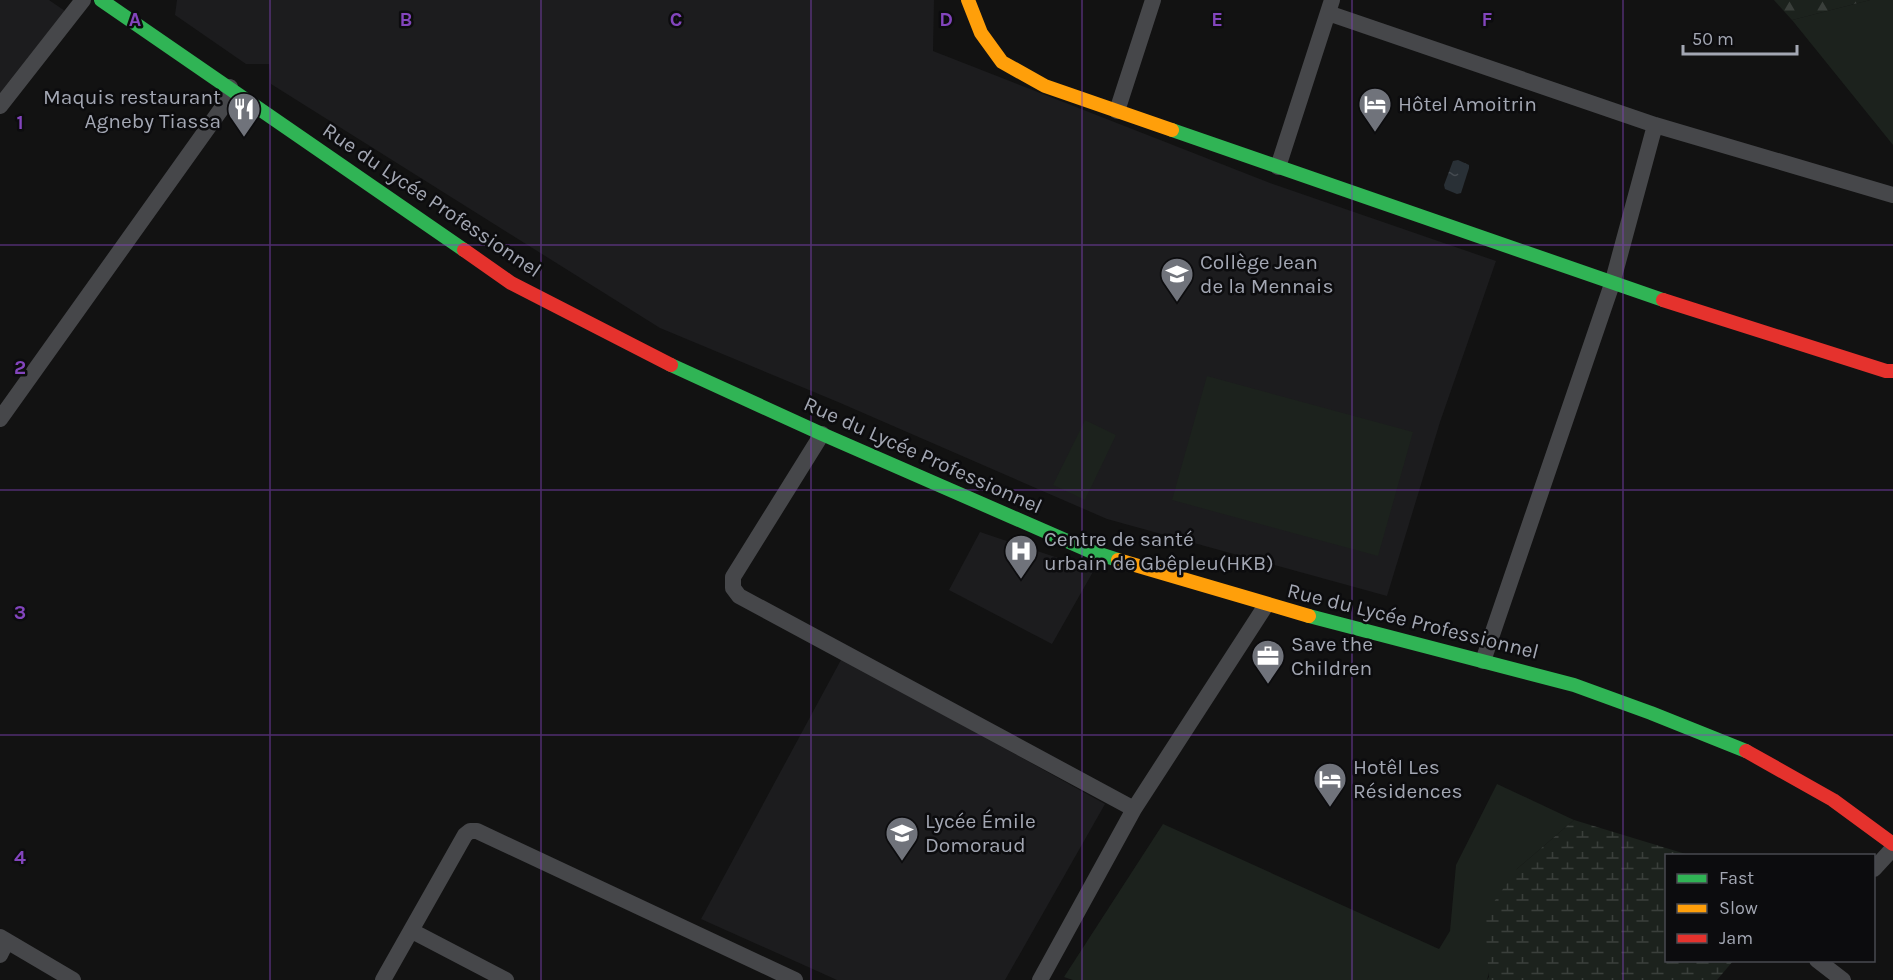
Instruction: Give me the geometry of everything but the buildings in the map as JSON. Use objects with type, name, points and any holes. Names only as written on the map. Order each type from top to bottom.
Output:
[{"type":"main road","name":"Rue du Lycée Professionnel","points":[[101,0],[232,94],[511,283],[654,357],[822,434],[1090,550],[1266,605],[1574,685],[1651,712],[1755,755],[1833,800],[1893,846]]},
{"type":"main road","points":[[968,0],[981,33],[1002,62],[1045,86],[1612,284],[1886,371],[1893,371]]},
{"type":"street","points":[[0,106],[83,0]]},
{"type":"street","points":[[1117,111],[1153,0]]},
{"type":"street","points":[[1278,167],[1330,7],[1655,125],[1893,195]]},
{"type":"street","points":[[0,419],[232,94]]},
{"type":"street","points":[[1483,661],[1612,284],[1655,125]]},
{"type":"street","points":[[822,434],[733,577],[733,588],[739,596],[1134,809]]},
{"type":"street","points":[[1040,980],[1134,809],[1266,605]]},
{"type":"street","points":[[383,980],[465,835],[470,831],[477,831],[795,980]]},
{"type":"street","points":[[1875,869],[1893,846]]},
{"type":"street","points":[[412,931],[506,980]]},
{"type":"street","points":[[2,944],[73,980]]},
{"type":"street","points":[[1820,962],[1843,980]]},
{"type":"shaded area","points":[[0,0],[49,0],[65,11],[0,93]]},
{"type":"shaded area","points":[[177,0],[934,0],[933,51],[1270,183],[1496,261],[1440,422],[1387,596],[1107,519],[838,402],[660,328],[271,84],[269,64],[246,64],[175,15]]},
{"type":"shaded area","name":"Centre de santé urbain de Gbêpleu(HKB)","points":[[980,532],[1094,570],[1052,644],[949,590]]},
{"type":"shaded area","name":"Lycée Émile Domoraud","points":[[842,658],[1105,804],[1005,980],[837,980],[701,919]]},
{"type":"green space","points":[[1774,0],[1870,0],[1792,20]]},
{"type":"green space","points":[[1870,0],[1893,0],[1893,145],[1792,20]]},
{"type":"green space","points":[[1207,376],[1413,432],[1378,556],[1172,500]]},
{"type":"green space","points":[[1085,420],[1116,435],[1085,500],[1053,485]]},
{"type":"green space","points":[[1497,784],[1574,820],[1517,869],[1487,980],[1073,980],[1064,977],[1163,824],[1439,949],[1450,931],[1456,865]]},
{"type":"green space","points":[[1574,820],[1686,854],[1665,854],[1665,962],[1732,962],[1717,980],[1487,980],[1489,977],[1484,916],[1517,869]]},
{"type":"water","points":[[1458,160],[1469,165],[1469,168],[1461,193],[1457,194],[1445,189],[1444,185],[1453,161]]},
{"type":"traffic: fast","points":[[101,0],[464,250]]},
{"type":"traffic: fast","points":[[1172,130],[1663,300]]},
{"type":"traffic: fast","points":[[671,365],[1090,551],[1118,560]]},
{"type":"traffic: fast","points":[[1309,616],[1574,685],[1746,751]]},
{"type":"traffic: slow","points":[[968,0],[981,33],[1002,62],[1045,86],[1172,130]]},
{"type":"traffic: slow","points":[[1118,560],[1309,616]]},
{"type":"traffic: jam","points":[[464,250],[511,283],[671,365]]},
{"type":"traffic: jam","points":[[1663,300],[1886,371],[1893,371]]},
{"type":"traffic: jam","points":[[1746,751],[1833,800],[1893,844]]},
{"type":"place","name":"Hôtel Amoitrin","points":[[1375,133]]},
{"type":"place","name":"Maquis restaurant Agneby Tiassa","points":[[244,138]]},
{"type":"place","name":"Collège Jean de la Mennais","points":[[1177,303]]},
{"type":"place","name":"Centre de santé urbain de Gbêpleu(HKB)","points":[[1021,580]]},
{"type":"place","name":"Save the Children","points":[[1268,685]]},
{"type":"place","name":"Hotêl Les Résidences","points":[[1330,808]]},
{"type":"place","name":"Lycée Émile Domoraud","points":[[902,862]]}]
